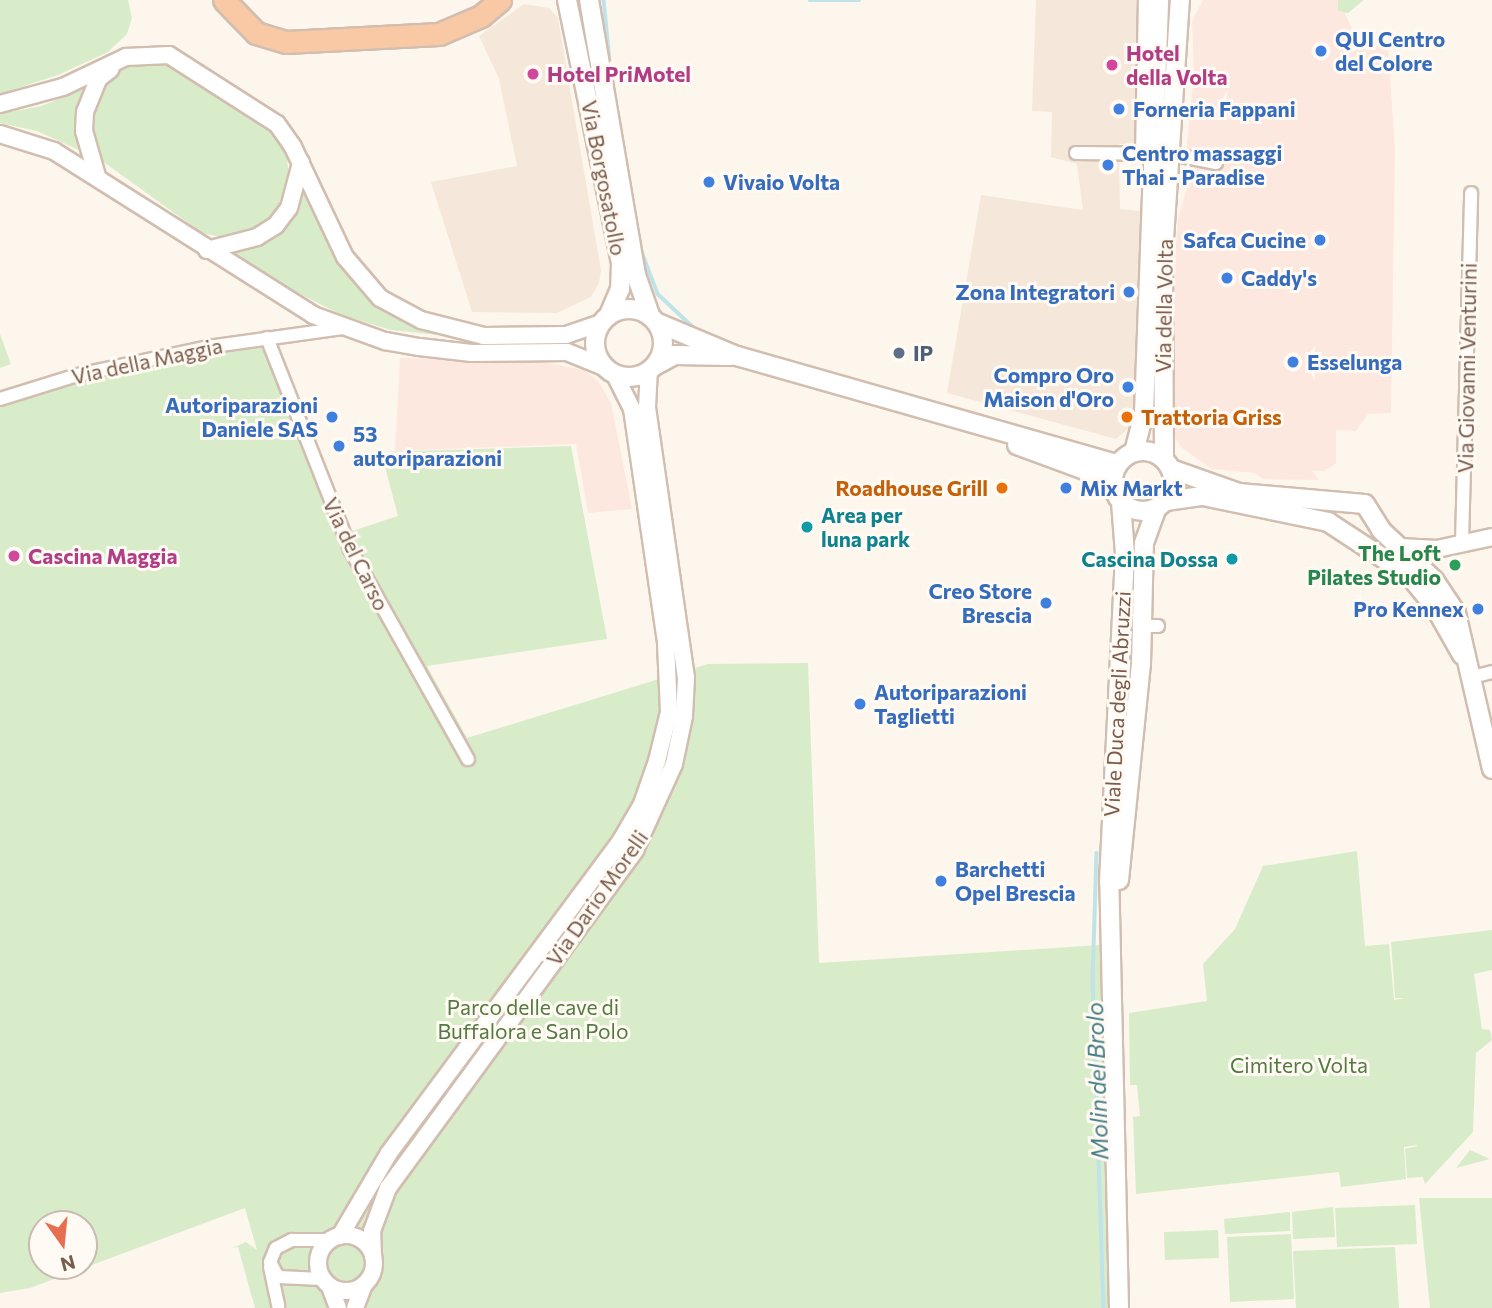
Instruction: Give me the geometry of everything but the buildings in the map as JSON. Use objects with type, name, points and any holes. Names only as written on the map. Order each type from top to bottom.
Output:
[{"type":"highway","points":[[224,0],[256,33],[286,42],[439,34],[481,16],[500,0]]},
{"type":"main road","name":"Via Borgosatollo","points":[[567,0],[621,263],[620,289],[605,319]]},
{"type":"main road","name":"Via Borgosatollo","points":[[589,0],[636,275],[654,319]]},
{"type":"main road","name":"Via della Volta","points":[[1134,452],[1144,413],[1156,154],[1159,0]]},
{"type":"main road","name":"Via della Volta","points":[[1161,504],[1172,489],[1168,464],[1163,254],[1156,154],[1180,0]]},
{"type":"main road","points":[[737,356],[675,355],[632,377],[609,370],[595,345],[605,319],[630,308],[737,356],[1117,464]]},
{"type":"main road","points":[[652,368],[664,344],[654,319]]},
{"type":"main road","points":[[971,422],[1006,441],[1093,473],[1142,511],[1161,504],[1203,496],[1253,509],[1310,515],[1355,537],[1409,575],[1427,596],[1471,673]]},
{"type":"main road","points":[[1117,464],[1134,452],[1150,451],[1168,464],[1239,493],[1345,502],[1359,500],[1400,547],[1417,562],[1456,613],[1491,760]]},
{"type":"main road","points":[[1117,464],[1117,494]]},
{"type":"main road","name":"Viale Duca degli Abruzzi","points":[[1117,494],[1125,554],[1109,882],[1112,907],[1119,1308]]},
{"type":"main road","points":[[1337,528],[1335,516],[1345,502]]},
{"type":"main road","name":"Viale Duca degli Abruzzi","points":[[1112,907],[1123,853],[1140,677],[1139,626],[1144,543],[1161,504]]},
{"type":"main road","points":[[1355,537],[1370,527],[1372,515]]},
{"type":"street","name":"Via della Volta","points":[[1146,0],[1156,154]]},
{"type":"street","points":[[0,104],[63,87],[126,57],[156,53],[182,61],[277,124],[300,163],[345,257],[361,279],[380,298],[421,320],[484,336],[566,335],[605,319]]},
{"type":"street","points":[[97,176],[83,131],[85,112],[98,79],[126,57]]},
{"type":"street","points":[[0,134],[41,144],[97,176],[296,306],[348,328],[386,341],[472,353],[567,352],[609,370]]},
{"type":"street","points":[[1076,153],[1156,154],[1216,163]]},
{"type":"street","points":[[207,250],[257,237],[276,225],[289,208],[300,163]]},
{"type":"street","name":"Via Giovanni Venturini","points":[[1462,543],[1471,193]]},
{"type":"street","points":[[296,306],[302,316],[296,333]]},
{"type":"street","name":"Via della Maggia","points":[[0,399],[77,375],[267,338],[348,328]]},
{"type":"street","name":"Via del Carso","points":[[267,338],[350,549],[468,759]]},
{"type":"street","name":"Via Dario Morelli","points":[[355,1308],[364,1285],[373,1272],[372,1231],[387,1188],[635,850],[657,809],[674,764],[684,716],[682,634],[647,407],[652,368]]},
{"type":"street","name":"Via Dario Morelli","points":[[338,1308],[318,1262],[389,1153],[577,902],[642,804],[669,712],[669,674],[656,558],[632,410],[609,370]]},
{"type":"street","points":[[1400,547],[1437,549],[1492,537]]},
{"type":"street","points":[[1378,552],[1390,552],[1406,564],[1417,562],[1437,549]]},
{"type":"street","points":[[1139,626],[1158,625]]},
{"type":"street","points":[[1471,673],[1492,672]]},
{"type":"street","points":[[278,1307],[270,1267],[272,1253],[285,1242],[305,1237],[364,1242],[373,1255]]},
{"type":"street","points":[[270,1267],[278,1277],[326,1283],[344,1292],[364,1285]]},
{"type":"street","points":[[278,1307],[282,1286],[292,1277]]},
{"type":"shaded area","points":[[1036,0],[1140,0],[1134,144],[1119,144],[1120,209],[1141,211],[1134,424],[1116,439],[947,393],[981,195],[1083,210],[1077,164],[1051,157],[1052,112],[1032,111]]},
{"type":"shaded area","points":[[1203,0],[1345,0],[1345,14],[1362,49],[1388,45],[1395,150],[1391,413],[1368,414],[1356,431],[1336,430],[1336,463],[1325,471],[1312,471],[1319,480],[1263,479],[1255,473],[1212,469],[1182,448],[1172,434],[1171,301],[1178,219],[1191,174],[1187,143],[1194,74],[1192,21]]},
{"type":"shaded area","points":[[524,4],[549,8],[558,18],[601,271],[599,283],[591,297],[557,313],[472,312],[431,182],[517,166],[499,79],[479,36]]},
{"type":"shaded area","points":[[400,358],[532,360],[584,370],[598,381],[611,403],[632,509],[588,513],[576,444],[395,451]]},
{"type":"green space","points":[[0,0],[128,0],[132,18],[127,34],[108,52],[58,75],[0,94]]},
{"type":"green space","points":[[1338,0],[1364,0],[1348,13],[1338,11]]},
{"type":"green space","points":[[164,61],[266,125],[277,138],[287,158],[289,177],[276,212],[261,225],[221,237],[202,233],[98,158],[88,128],[94,95],[112,72],[130,62]]},
{"type":"green space","points":[[84,89],[76,127],[81,151],[37,131],[0,123],[0,114],[41,106]]},
{"type":"green space","points":[[301,186],[338,260],[362,292],[395,317],[456,337],[391,330],[342,315],[272,280],[230,249],[246,246]]},
{"type":"green space","points":[[0,334],[11,364],[0,368]]},
{"type":"green space","name":"Parco delle cave di Buffalora e San Polo","points":[[271,341],[340,535],[398,516],[381,452],[571,446],[607,639],[427,666],[467,738],[708,664],[808,663],[819,963],[1100,945],[1109,1308],[272,1308],[258,1254],[271,1308],[255,1308],[238,1247],[232,1248],[246,1242],[257,1250],[245,1208],[98,1263],[98,1210],[28,1210],[28,1280],[52,1280],[30,1288],[0,1293],[0,406],[117,369]]},
{"type":"green space","name":"Cimitero Volta","points":[[1357,851],[1365,946],[1389,944],[1394,1000],[1405,998],[1395,998],[1391,942],[1492,930],[1492,970],[1474,974],[1482,1029],[1490,1030],[1492,1040],[1476,1053],[1473,1132],[1425,1184],[1423,1177],[1407,1178],[1405,1149],[1417,1145],[1404,1147],[1406,1179],[1341,1187],[1339,1172],[1136,1194],[1133,1117],[1140,1116],[1137,1085],[1130,1085],[1129,1013],[1207,1001],[1203,964],[1235,929],[1263,866]]},
{"type":"green space","points":[[1470,1150],[1490,1159],[1456,1168]]},
{"type":"green space","points":[[1419,1198],[1492,1198],[1492,1308],[1430,1308]]},
{"type":"green space","points":[[1415,1205],[1417,1244],[1337,1247],[1335,1208]]},
{"type":"green space","points":[[1333,1207],[1335,1237],[1293,1239],[1292,1212]]},
{"type":"green space","points":[[1290,1212],[1290,1231],[1225,1234],[1224,1219]]},
{"type":"green space","points":[[1218,1230],[1219,1258],[1165,1260],[1164,1232]]},
{"type":"green space","points":[[1291,1234],[1294,1299],[1230,1302],[1227,1237]]},
{"type":"green space","points":[[1395,1247],[1399,1308],[1296,1308],[1293,1251]]},
{"type":"waterway","name":"Molin del Brolo","points":[[604,0],[612,81]]},
{"type":"waterway","name":"Molin del Brolo","points":[[810,0],[859,0]]},
{"type":"waterway","name":"Molin del Brolo","points":[[640,247],[658,294],[692,326]]},
{"type":"waterway","name":"Molin del Brolo","points":[[1097,853],[1093,978],[1104,1308]]},
{"type":"place","name":"QUI Centro del Colore","points":[[1321,51]]},
{"type":"place","name":"Hotel della Volta","points":[[1112,65]]},
{"type":"place","name":"Hotel PriMotel","points":[[533,74]]},
{"type":"place","name":"Forneria Fappani","points":[[1119,109]]},
{"type":"place","name":"Centro massaggi Thai - Paradise","points":[[1108,165]]},
{"type":"place","name":"Vivaio Volta","points":[[709,182]]},
{"type":"place","name":"Safca Cucine","points":[[1320,240]]},
{"type":"place","name":"Caddy's","points":[[1227,278]]},
{"type":"place","name":"Zona Integratori","points":[[1129,292]]},
{"type":"place","name":"IP","points":[[899,353]]},
{"type":"place","name":"Esselunga","points":[[1293,362]]},
{"type":"place","name":"Compro Oro Maison d'Oro","points":[[1128,387]]},
{"type":"place","name":"Autoriparazioni Daniele SAS","points":[[332,417]]},
{"type":"place","name":"Trattoria Griss","points":[[1127,417]]},
{"type":"place","name":"53 autoriparazioni","points":[[339,446]]},
{"type":"place","name":"Roadhouse Grill","points":[[1002,488]]},
{"type":"place","name":"Mix Markt","points":[[1066,488]]},
{"type":"place","name":"Area per luna park","points":[[807,527]]},
{"type":"place","name":"Cascina Maggia","points":[[14,556]]},
{"type":"place","name":"Cascina Dossa","points":[[1232,559]]},
{"type":"place","name":"The Loft Pilates Studio","points":[[1455,565]]},
{"type":"place","name":"Creo Store Brescia","points":[[1046,603]]},
{"type":"place","name":"Pro Kennex","points":[[1478,609]]},
{"type":"place","name":"Autoriparazioni Taglietti","points":[[860,704]]},
{"type":"place","name":"Barchetti Opel Brescia","points":[[941,881]]}]
